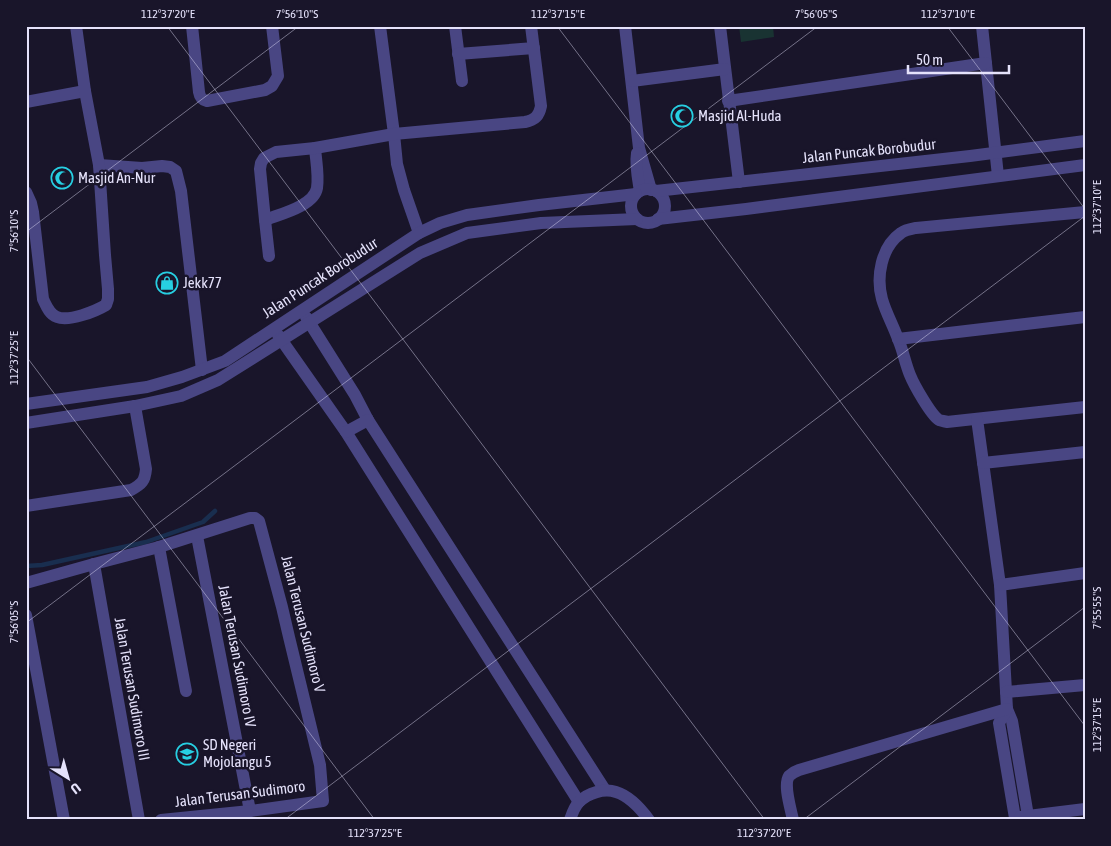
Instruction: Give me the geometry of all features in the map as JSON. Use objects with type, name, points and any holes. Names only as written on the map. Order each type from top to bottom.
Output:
[{"type":"street","points":[[26,192],[33,212],[42,299],[48,310],[57,317],[69,318],[98,310],[106,305],[108,289],[99,165],[85,91],[76,26]]},
{"type":"street","points":[[192,26],[199,92],[200,97],[207,101],[265,90],[272,86],[278,76],[272,26]]},
{"type":"street","points":[[380,26],[397,164],[419,233]]},
{"type":"street","points":[[455,26],[462,80]]},
{"type":"street","points":[[625,26],[638,148],[646,192]]},
{"type":"street","points":[[720,26],[739,182]]},
{"type":"street","points":[[982,26],[998,176]]},
{"type":"street","points":[[269,256],[260,169],[264,158],[276,152],[315,148],[394,134],[526,122],[534,119],[539,114],[542,106],[534,48],[535,27]]},
{"type":"street","points":[[458,54],[534,48]]},
{"type":"street","points":[[728,100],[986,63]]},
{"type":"street","points":[[632,81],[725,69]]},
{"type":"street","points":[[26,102],[85,91]]},
{"type":"street","name":"Jalan Puncak Borobudur","points":[[26,404],[147,386],[202,370],[225,361],[419,233],[440,223],[467,215],[539,204],[970,156],[1085,141]]},
{"type":"street","points":[[265,220],[306,204],[316,194],[318,183],[315,148]]},
{"type":"street","points":[[970,156],[971,179]]},
{"type":"street","points":[[658,219],[1085,164]]},
{"type":"street","points":[[99,165],[142,168],[167,166],[176,171],[181,191],[202,370]]},
{"type":"street","points":[[26,423],[135,406],[181,396],[218,380],[420,253],[467,233],[541,223],[637,219],[647,223],[653,222],[662,216],[664,210],[660,195],[646,192],[633,199],[631,209],[637,219]]},
{"type":"street","points":[[539,204],[541,223]]},
{"type":"street","points":[[1085,212],[916,228],[903,232],[894,239],[882,262],[880,273],[882,297],[910,375],[929,408],[938,419],[947,422],[1085,407]]},
{"type":"street","points":[[302,311],[355,395],[368,420],[605,790]]},
{"type":"street","points":[[898,338],[1085,317]]},
{"type":"street","points":[[274,328],[281,341],[346,432],[579,802]]},
{"type":"street","points":[[26,506],[132,490],[140,486],[145,477],[146,469],[135,406]]},
{"type":"street","points":[[977,419],[1000,585],[1007,709],[1012,721],[1028,816]]},
{"type":"street","points":[[346,432],[368,420]]},
{"type":"street","points":[[983,463],[1085,452]]},
{"type":"street","name":"Jalan Terusan Sudimoro V","points":[[198,536],[250,518],[255,518],[259,522],[282,606],[320,765],[323,801]]},
{"type":"street","points":[[26,584],[198,536]]},
{"type":"street","name":"Jalan Terusan Sudimoro IV","points":[[198,536],[250,811]]},
{"type":"street","points":[[159,547],[186,691]]},
{"type":"street","name":"Jalan Terusan Sudimoro III","points":[[94,564],[139,820]]},
{"type":"street","points":[[1000,585],[1085,573]]},
{"type":"street","points":[[26,615],[64,820]]},
{"type":"street","points":[[1006,692],[1085,685]]},
{"type":"street","points":[[1007,709],[999,724],[1012,819],[1085,809]]},
{"type":"street","points":[[793,820],[786,787],[789,777],[794,772],[1007,709]]},
{"type":"street","points":[[570,820],[579,802],[592,794],[605,790],[616,792],[627,798],[649,820]]},
{"type":"street","name":"Jalan Terusan Sudimoro","points":[[161,820],[323,801]]},
{"type":"green space","points":[[739,26],[773,26],[774,37],[741,42]]},
{"type":"waterway","points":[[26,566],[42,565],[146,542],[203,522],[215,511]]},
{"type":"place","name":"Masjid Al-Huda","points":[[682,116]]},
{"type":"place","name":"Masjid An-Nur","points":[[62,178]]},
{"type":"place","name":"Jekk77","points":[[167,283]]},
{"type":"place","name":"SD Negeri Mojolangu 5","points":[[187,754]]}]
